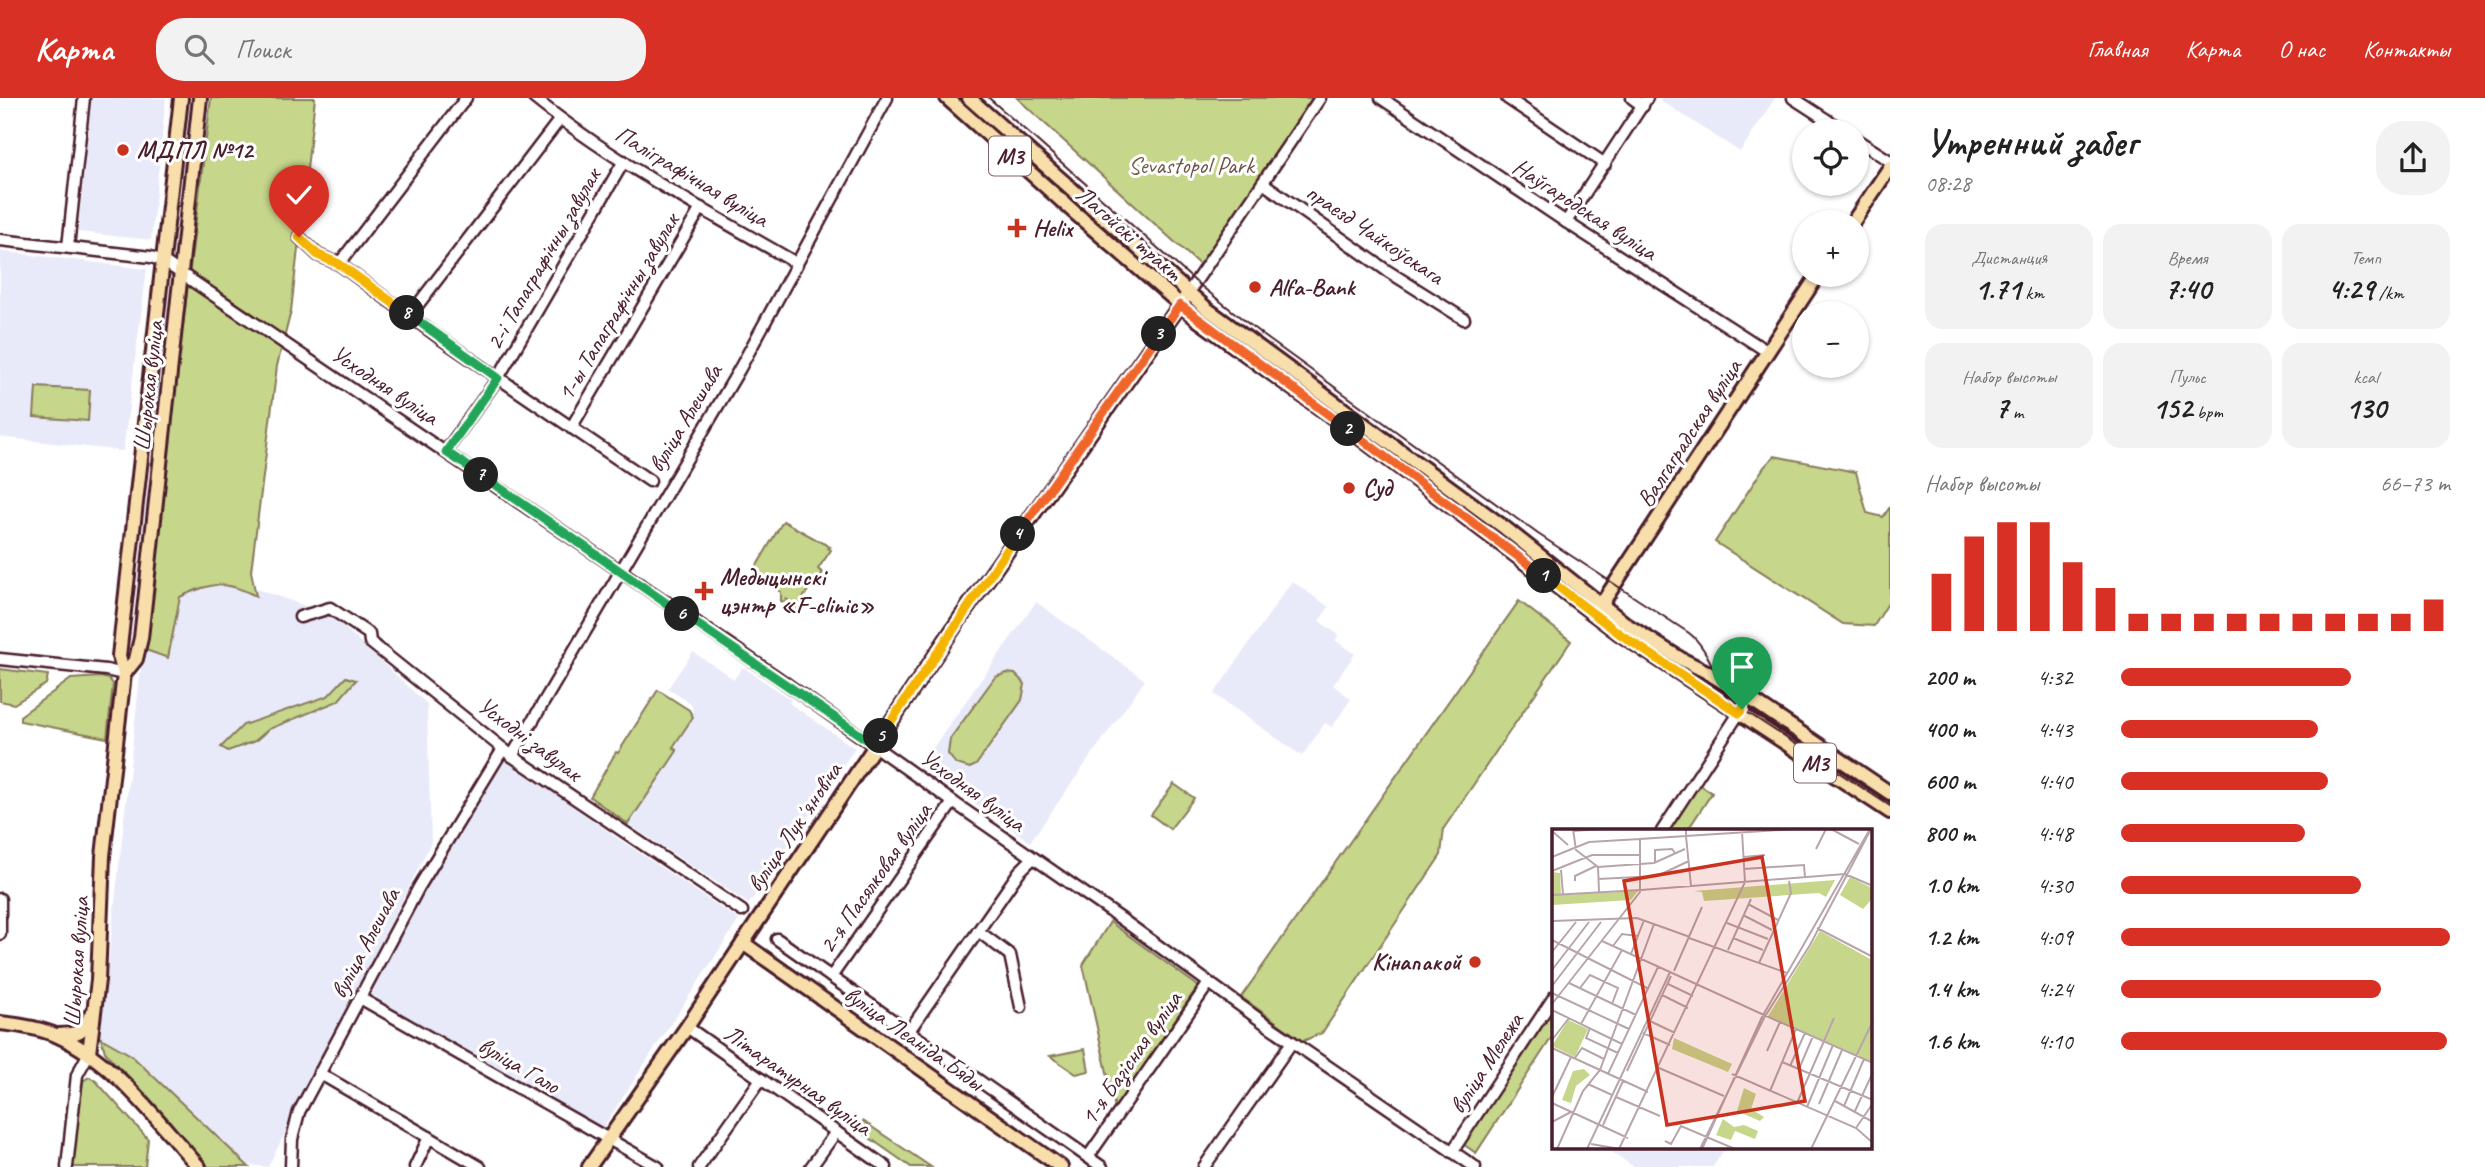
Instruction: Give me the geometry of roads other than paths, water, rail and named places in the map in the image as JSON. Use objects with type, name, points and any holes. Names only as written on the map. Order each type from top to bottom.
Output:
[{"type":"main road","name":"Шырокая вуліца","points":[[89,1053],[96,1001],[103,856],[124,674],[119,656],[181,98]]},
{"type":"main road","name":"Шырокая вуліца","points":[[124,674],[136,659],[141,638],[200,98]]},
{"type":"main road","name":"Лагойскі тракт","points":[[947,98],[1180,305],[1598,609]]},
{"type":"main road","name":"Лагойскі тракт","points":[[970,98],[1188,293],[1505,528],[1598,609]]},
{"type":"main road","points":[[1861,210],[1890,167]]},
{"type":"main road","name":"Валгаградская вуліца","points":[[1598,609],[1810,287]]},
{"type":"main road","name":"вуліца Лукʼяновіча","points":[[589,1167],[687,1027],[1003,555],[1188,293]]},
{"type":"main road","name":"М3","points":[[1598,609],[1749,698],[1890,793]]},
{"type":"main road","name":"М3","points":[[1598,609],[1739,713],[1890,812]]},
{"type":"main road","name":"вуліца Леаніда Бяды","points":[[743,943],[1061,1167]]},
{"type":"main road","points":[[56,1035],[81,1032],[86,1027],[96,1001]]},
{"type":"main road","points":[[0,1023],[56,1035],[89,1053],[143,1105],[199,1167]]},
{"type":"street","points":[[68,247],[83,98]]},
{"type":"street","points":[[339,264],[466,98]]},
{"type":"street","name":"Паліграфічная вуліца","points":[[534,98],[560,119],[624,161],[796,263]]},
{"type":"street","name":"вуліца Алешава","points":[[512,756],[739,370],[887,98]]},
{"type":"street","points":[[1188,293],[1321,98]]},
{"type":"street","name":"Наўгародская вуліца","points":[[1381,98],[1566,222],[1768,352]]},
{"type":"street","points":[[1507,98],[1605,164]]},
{"type":"street","points":[[1566,222],[1645,102],[1632,98]]},
{"type":"street","points":[[1793,98],[1825,119]]},
{"type":"street","points":[[410,315],[560,119]]},
{"type":"street","points":[[1869,148],[1890,161]]},
{"type":"street","name":"2-і Тапаграфічны завулак","points":[[446,452],[498,378],[624,161]]},
{"type":"street","name":"праезд Чайкоўскага","points":[[1263,183],[1386,270],[1464,319]]},
{"type":"street","name":"1-ы Тапаграфічны завулак","points":[[571,428],[701,208]]},
{"type":"street","points":[[299,237],[318,255],[339,264],[498,378],[650,481]]},
{"type":"street","name":"Усходняя вуліца","points":[[0,240],[151,257],[163,261],[875,745],[1292,1042],[1475,1167]]},
{"type":"street","name":"Усходні завулак","points":[[300,617],[330,608],[369,634],[370,642],[512,756],[742,911]]},
{"type":"street","points":[[0,659],[124,674]]},
{"type":"street","points":[[1663,829],[1749,698]]},
{"type":"street","name":"вуліца Алешава","points":[[291,1167],[296,1120],[319,1073],[419,887],[503,749]]},
{"type":"street","name":"2-я Пасялковая вуліца","points":[[831,977],[953,802]]},
{"type":"street","points":[[909,1031],[1019,872],[1033,858]]},
{"type":"street","points":[[0,899],[0,934]]},
{"type":"street","points":[[978,931],[1010,955],[1021,1007]]},
{"type":"street","points":[[777,939],[1102,1167]]},
{"type":"street","name":"1-я Базісная вуліца","points":[[1088,1157],[1209,983]]},
{"type":"street","name":"вуліца Гало","points":[[360,998],[658,1167]]},
{"type":"street","name":"вуліца Мележа","points":[[1452,1152],[1552,1000]]},
{"type":"street","name":"Літаратурная вуліца","points":[[687,1027],[886,1167]]},
{"type":"street","points":[[1204,1167],[1292,1042]]},
{"type":"street","name":"Шырокая вуліца","points":[[67,1167],[77,1075],[89,1053]]},
{"type":"street","points":[[319,1073],[480,1167]]},
{"type":"street","points":[[699,1167],[761,1079]]},
{"type":"street","points":[[811,1167],[836,1132]]},
{"type":"street","points":[[415,1167],[429,1137]]},
{"type":"tram line","points":[[989,98],[1196,282],[1264,336],[1538,534],[1689,633],[1703,648],[1736,705],[1890,806]]},
{"type":"place","name":"МДПЛ №12","points":[[123,150]]},
{"type":"place","name":"Helix","points":[[1017,228]]},
{"type":"place","name":"Alfa-Bank","points":[[1255,287]]},
{"type":"place","name":"Суд","points":[[1349,488]]},
{"type":"place","name":"Медыцынскі цэнтр «F-clinic»","points":[[704,591]]},
{"type":"place","name":"Кінапакой","points":[[1475,962]]},
{"type":"park label","name":"Sevastopol Park","points":[[1191,165]]}]
